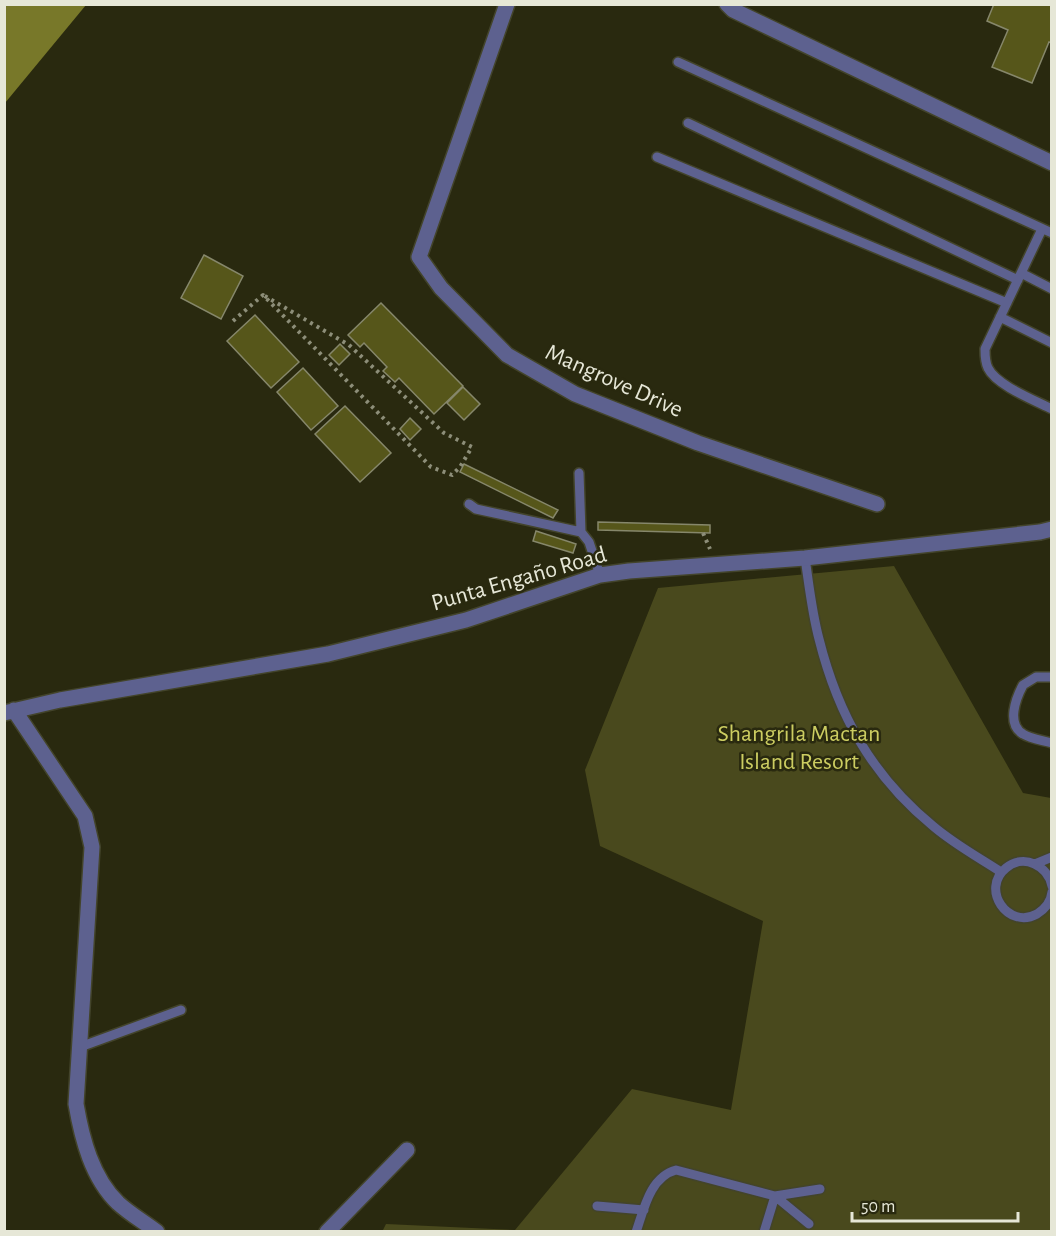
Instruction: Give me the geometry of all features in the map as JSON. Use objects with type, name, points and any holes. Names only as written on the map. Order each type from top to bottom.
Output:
[{"type":"street","name":"Mangrove Drive","points":[[507,4],[419,257],[441,288],[507,355],[575,394],[698,443],[877,504]]},
{"type":"street","points":[[727,4],[734,10],[1052,163]]},
{"type":"street","name":"Punta Engaño Road","points":[[9,711],[328,654],[466,620],[600,575],[805,558],[1052,529]]},
{"type":"street","points":[[9,711],[85,816],[92,847],[76,1104],[82,1139],[100,1179],[118,1203],[157,1232]]},
{"type":"street","points":[[327,1232],[407,1150]]},
{"type":"lane","points":[[678,62],[1047,231],[1019,277],[985,349],[986,364],[998,381],[1052,409]]},
{"type":"lane","points":[[688,123],[1019,277],[1052,289]]},
{"type":"lane","points":[[657,157],[1007,303]]},
{"type":"lane","points":[[1000,317],[1052,343]]},
{"type":"lane","points":[[579,473],[581,532],[589,542],[600,575]]},
{"type":"lane","points":[[469,504],[476,510],[581,532]]},
{"type":"lane","points":[[805,558],[818,636],[826,666],[850,727],[862,748],[875,767],[910,806],[959,845],[1001,872]]},
{"type":"lane","points":[[1052,677],[1036,677],[1023,685],[1013,715],[1015,727],[1025,736],[1052,743]]},
{"type":"lane","points":[[1035,864],[1052,858]]},
{"type":"lane","points":[[1052,886],[1047,874],[1035,864],[1026,861],[1017,862],[1001,872],[995,888],[996,897],[1006,912],[1024,918],[1042,911],[1048,904],[1052,892]]},
{"type":"lane","points":[[80,1047],[181,1010]]},
{"type":"lane","points":[[636,1232],[654,1186],[663,1175],[676,1170],[776,1196],[820,1189]]},
{"type":"lane","points":[[776,1196],[809,1224]]},
{"type":"lane","points":[[764,1232],[776,1196]]},
{"type":"lane","points":[[597,1206],[644,1210]]},
{"type":"path","points":[[233,321],[263,295]]},
{"type":"path","points":[[263,295],[349,345],[444,433],[472,447],[461,468],[452,476],[431,467],[263,295]]},
{"type":"green space","name":"Shangrila Mactan Island Resort","points":[[894,566],[1023,793],[1051,798],[1051,1231],[382,1232],[386,1224],[515,1230],[632,1089],[731,1110],[763,921],[600,846],[585,770],[658,588]]},
{"type":"shaded area","points":[[4,5],[86,5],[5,103]]},
{"type":"building","points":[[994,4],[1052,4],[1052,43],[1049,42],[1032,83],[992,67],[1008,30],[987,21]]},
{"type":"building","points":[[204,255],[243,276],[221,319],[181,298]]},
{"type":"building","points":[[381,303],[463,386],[434,414],[399,378],[395,382],[383,371],[387,367],[364,343],[360,347],[348,335]]},
{"type":"building","points":[[255,315],[299,362],[271,388],[227,341]]},
{"type":"building","points":[[340,344],[350,354],[339,365],[329,355]]},
{"type":"building","points":[[303,368],[338,406],[311,430],[277,392]]},
{"type":"building","points":[[463,387],[480,404],[464,420],[447,403]]},
{"type":"building","points":[[345,406],[391,453],[360,482],[315,434]]},
{"type":"building","points":[[410,418],[421,429],[410,440],[400,429]]},
{"type":"building","points":[[464,464],[558,510],[553,518],[460,472]]},
{"type":"building","points":[[598,522],[710,525],[710,533],[598,530]]},
{"type":"building","points":[[536,531],[576,544],[573,553],[533,541]]}]
